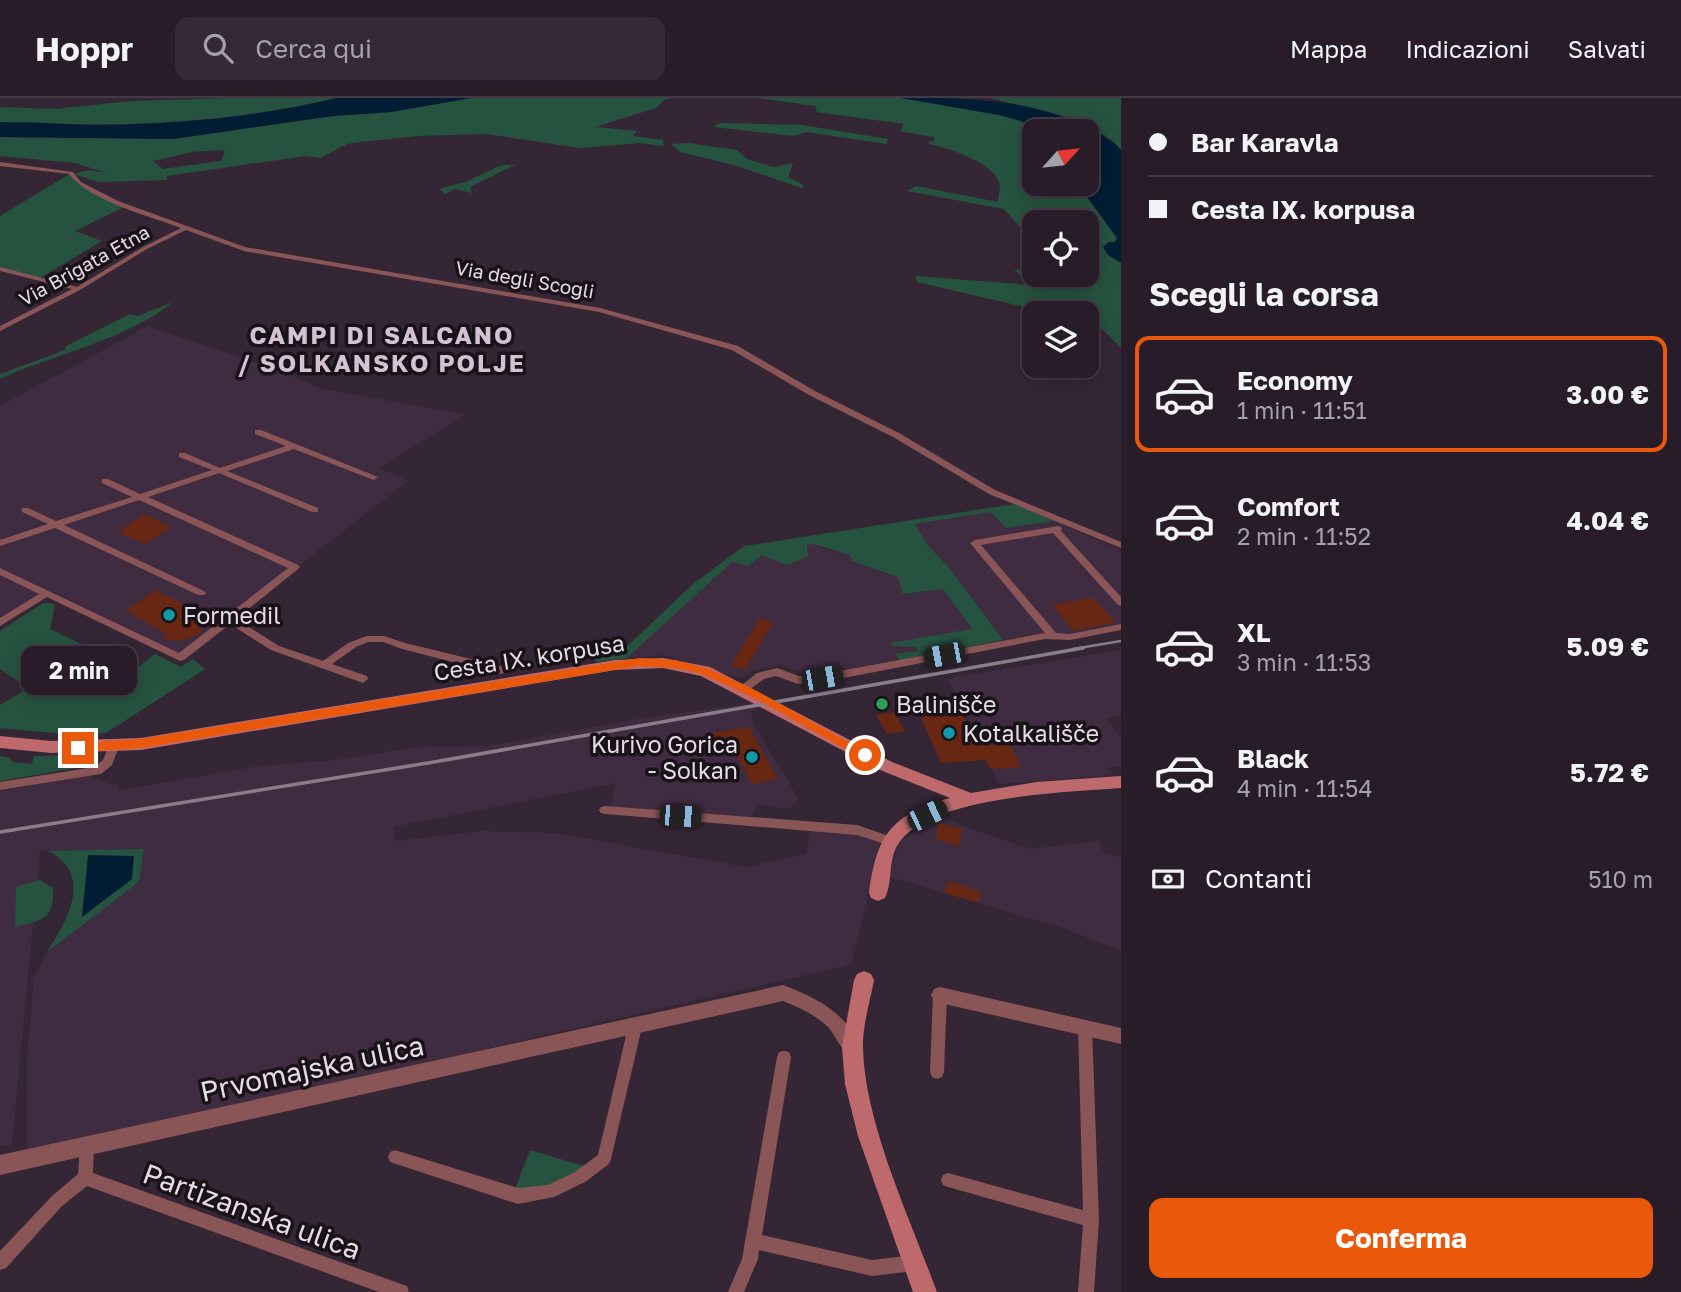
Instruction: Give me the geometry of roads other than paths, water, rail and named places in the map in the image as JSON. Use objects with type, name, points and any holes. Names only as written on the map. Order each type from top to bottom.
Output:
[{"type":"main road","name":"Cesta IX. korpusa","points":[[0,741],[51,747],[114,746],[639,662],[675,664],[705,671],[886,766],[972,800]]},
{"type":"main road","points":[[878,894],[886,850],[897,832],[940,809],[1022,789],[1121,782]]},
{"type":"main road","points":[[864,980],[852,1048],[856,1084],[869,1136],[925,1292]]},
{"type":"street","name":"Via degli Scogli","points":[[0,164],[71,173],[79,183],[116,202],[244,249],[600,310],[735,348],[811,393],[896,435],[992,492],[1121,545]]},
{"type":"street","name":"Via Brigata Etna","points":[[0,329],[78,289],[145,248],[184,229]]},
{"type":"street","points":[[0,269],[78,289]]},
{"type":"street","points":[[258,432],[374,477]]},
{"type":"street","points":[[0,543],[294,446]]},
{"type":"street","points":[[182,455],[315,510]]},
{"type":"street","points":[[0,570],[180,657],[295,567],[106,481]]},
{"type":"street","points":[[25,510],[201,593]]},
{"type":"street","points":[[1054,637],[975,543],[1075,526]]},
{"type":"street","points":[[1055,530],[1121,603]]},
{"type":"street","points":[[0,624],[47,593]]},
{"type":"street","points":[[229,619],[275,648],[363,679]]},
{"type":"street","points":[[743,689],[761,676],[777,672],[798,680],[822,678],[1045,636],[1121,627]]},
{"type":"street","points":[[324,665],[367,639],[384,639],[402,646],[500,670]]},
{"type":"street","points":[[0,786],[97,771],[108,762],[114,746]]},
{"type":"street","points":[[605,810],[857,830],[891,841]]},
{"type":"street","name":"Prvomajska ulica","points":[[0,1165],[783,993],[814,1005],[828,1014],[838,1023],[852,1048]]},
{"type":"street","points":[[937,1072],[940,995],[1121,1036]]},
{"type":"street","points":[[394,1157],[518,1196],[549,1192],[580,1177],[604,1159],[635,1027]]},
{"type":"street","points":[[1085,1027],[1091,1220],[1086,1292]]},
{"type":"street","points":[[736,1292],[750,1259],[784,1057]]},
{"type":"street","points":[[0,1262],[57,1201],[85,1178],[87,1146]]},
{"type":"street","name":"Partizanska ulica","points":[[85,1178],[401,1292]]},
{"type":"street","points":[[948,1180],[1091,1220]]},
{"type":"street","points":[[753,1241],[872,1268],[914,1263]]},
{"type":"water","points":[[336,98],[471,98],[391,112],[333,116],[173,139],[0,137],[0,122],[152,124],[266,112]]},
{"type":"water","points":[[901,98],[998,102],[1045,111],[1068,119],[1022,119],[1022,121]]},
{"type":"water","points":[[1099,134],[1121,150],[1121,263],[1108,255],[1103,247],[1109,242],[1115,242],[1117,238],[1086,196],[1099,196]]},
{"type":"water","points":[[88,855],[134,856],[132,879],[82,917]]},
{"type":"railway","points":[[1073,649],[1121,641]]},
{"type":"railway","points":[[0,832],[434,762],[1083,648]]},
{"type":"place","name":"Formedil","points":[[169,615]]},
{"type":"place","name":"Balinišče","points":[[882,704]]},
{"type":"place","name":"Kotalkališče","points":[[949,733]]},
{"type":"place","name":"Kurivo Gorica - Solkan","points":[[752,757]]},
{"type":"district","name":"CAMPI DI SALCANO / SOLKANSKO POLJE","points":[[382,348]]}]
